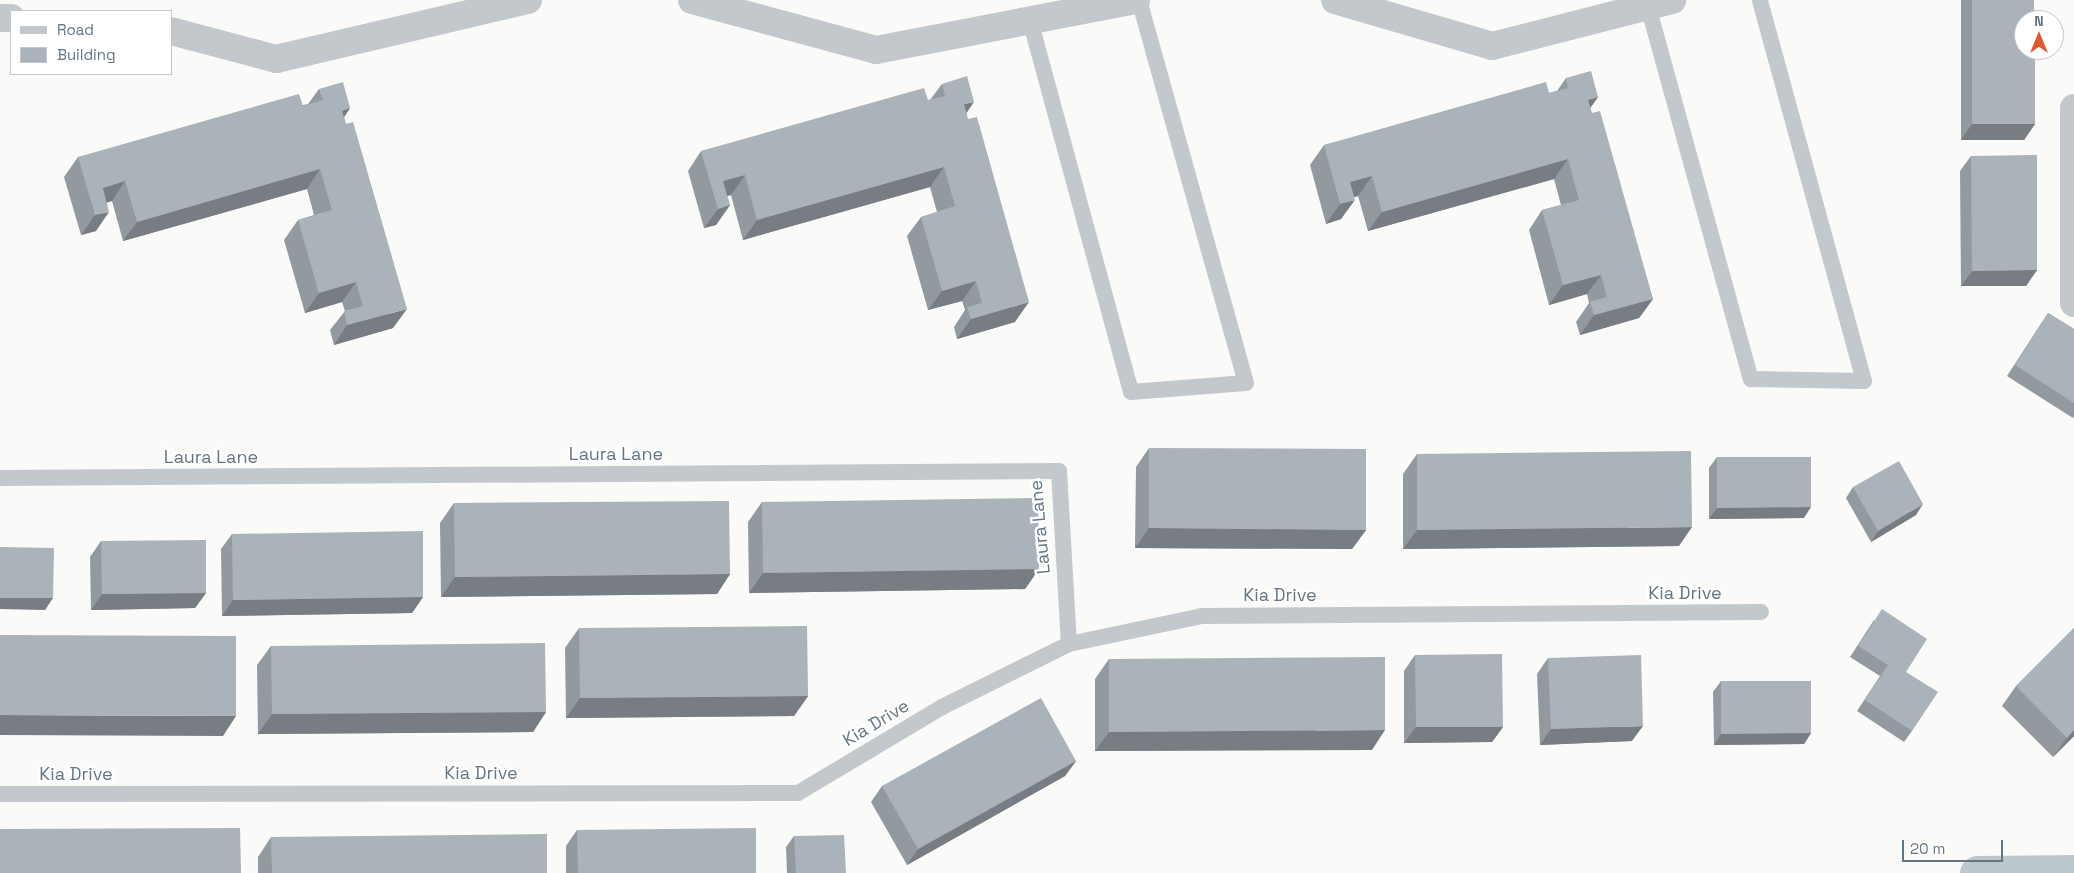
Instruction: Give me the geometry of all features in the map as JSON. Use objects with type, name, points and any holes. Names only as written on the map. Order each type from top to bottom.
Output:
[{"type":"street","points":[[172,31],[276,59],[528,0]]},
{"type":"street","points":[[692,0],[876,50],[1137,0]]},
{"type":"street","points":[[1335,0],[1492,46],[1660,3]]},
{"type":"street","points":[[2074,108],[2074,303]]},
{"type":"lane","points":[[1030,20],[1131,392],[1246,383],[1137,0]]},
{"type":"lane","points":[[1660,3],[1752,379],[1864,381],[1760,0]]},
{"type":"lane","name":"Laura Lane","points":[[0,478],[1058,471],[1069,644]]},
{"type":"lane","name":"Kia Drive","points":[[0,794],[798,792],[942,707],[1069,644],[1202,616],[1761,612]]},
{"type":"building","points":[[1972,0],[2034,0],[2034,10],[2014,10],[2014,60],[2035,60],[2035,124],[1972,124]]},
{"type":"building","points":[[1591,71],[1598,97],[1588,100],[1592,113],[1600,111],[1653,299],[1594,315],[1590,302],[1607,297],[1601,275],[1563,285],[1542,210],[1579,200],[1568,159],[1382,212],[1372,176],[1350,182],[1355,200],[1340,204],[1324,145],[1546,82],[1549,93],[1568,88],[1566,78]]},
{"type":"building","points":[[967,76],[974,102],[964,104],[968,119],[977,117],[1029,302],[971,319],[967,307],[982,303],[976,281],[942,291],[921,217],[955,206],[944,167],[757,220],[745,175],[723,181],[730,205],[718,209],[701,151],[924,88],[928,100],[945,96],[942,84]]},
{"type":"building","points":[[343,82],[350,108],[342,111],[346,124],[353,122],[407,309],[347,325],[344,311],[363,306],[356,282],[319,293],[298,220],[332,210],[320,169],[137,222],[125,181],[103,188],[109,212],[95,215],[78,157],[299,94],[303,106],[323,100],[319,89]]},
{"type":"building","points":[[2037,155],[2037,270],[1972,271],[1971,156]]},
{"type":"building","points":[[2048,313],[2074,329],[2074,403],[2015,365]]},
{"type":"building","points":[[1149,448],[1366,449],[1366,530],[1149,528]]},
{"type":"building","points":[[1691,451],[1692,527],[1417,530],[1417,454]]},
{"type":"building","points":[[1717,457],[1811,457],[1811,507],[1717,508]]},
{"type":"building","points":[[1899,461],[1923,504],[1878,531],[1853,487]]},
{"type":"building","points":[[1038,498],[1039,569],[763,573],[762,502]]},
{"type":"building","points":[[729,501],[730,574],[455,577],[454,503]]},
{"type":"building","points":[[423,531],[423,597],[233,600],[232,534]]},
{"type":"building","points":[[206,540],[206,593],[102,594],[101,541]]},
{"type":"building","points":[[0,547],[54,548],[53,598],[0,598]]},
{"type":"building","points":[[1882,609],[1927,639],[1906,672],[1938,692],[1912,731],[1865,700],[1888,665],[1858,646]]},
{"type":"building","points":[[807,626],[808,696],[580,698],[579,628]]},
{"type":"building","points":[[2074,628],[2074,730],[2067,738],[2016,686]]},
{"type":"building","points":[[0,635],[236,636],[236,716],[0,715]]},
{"type":"building","points":[[545,643],[546,712],[272,714],[271,646]]},
{"type":"building","points":[[1502,654],[1503,727],[1416,727],[1415,655]]},
{"type":"building","points":[[1641,655],[1643,726],[1551,729],[1548,658]]},
{"type":"building","points":[[1385,657],[1385,730],[1109,732],[1109,659]]},
{"type":"building","points":[[1721,681],[1811,681],[1811,733],[1721,734]]},
{"type":"building","points":[[1041,698],[1076,761],[918,849],[882,786]]},
{"type":"building","points":[[240,828],[241,873],[0,873],[0,829]]},
{"type":"building","points":[[756,828],[756,873],[578,873],[577,830]]},
{"type":"building","points":[[547,834],[547,873],[272,873],[271,837]]},
{"type":"building","points":[[844,835],[846,873],[796,873],[794,836]]},
{"type":"waterway","points":[[1977,873],[2074,872]]}]
